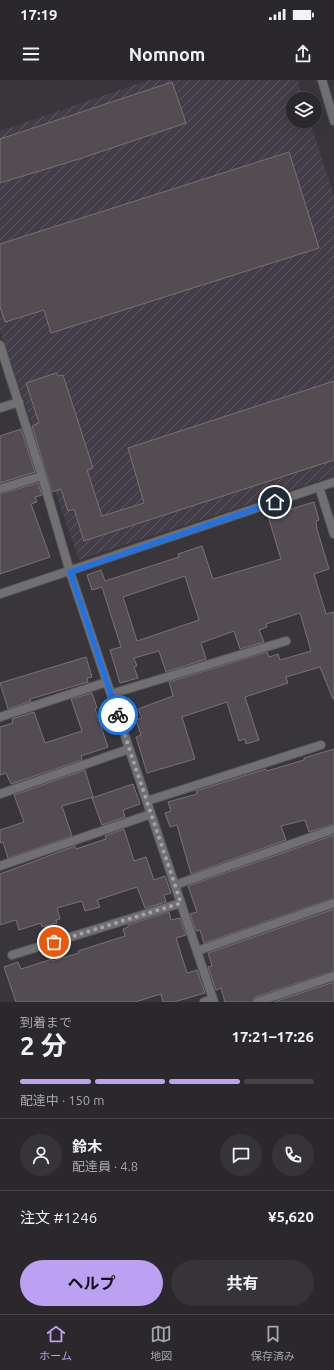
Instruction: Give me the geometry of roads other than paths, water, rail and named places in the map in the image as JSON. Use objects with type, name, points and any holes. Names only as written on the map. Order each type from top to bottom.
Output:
[{"type":"street","points":[[322,80],[334,121]]},
{"type":"street","points":[[0,345],[42,476],[70,572],[213,1001],[204,1002]]},
{"type":"street","points":[[0,408],[19,402]]},
{"type":"street","points":[[0,489],[42,476]]},
{"type":"street","points":[[0,594],[70,572],[334,482]]},
{"type":"street","points":[[319,488],[334,534]]},
{"type":"street","points":[[111,694],[286,641]]},
{"type":"street","points":[[0,717],[107,682]]},
{"type":"street","points":[[147,801],[321,745]]},
{"type":"street","points":[[0,794],[129,749]]},
{"type":"street","points":[[0,866],[151,814]]},
{"type":"street","points":[[175,885],[334,829]]},
{"type":"street","points":[[12,955],[181,903]]},
{"type":"street","points":[[197,951],[334,903]]},
{"type":"street","points":[[257,1002],[334,976]]}]
